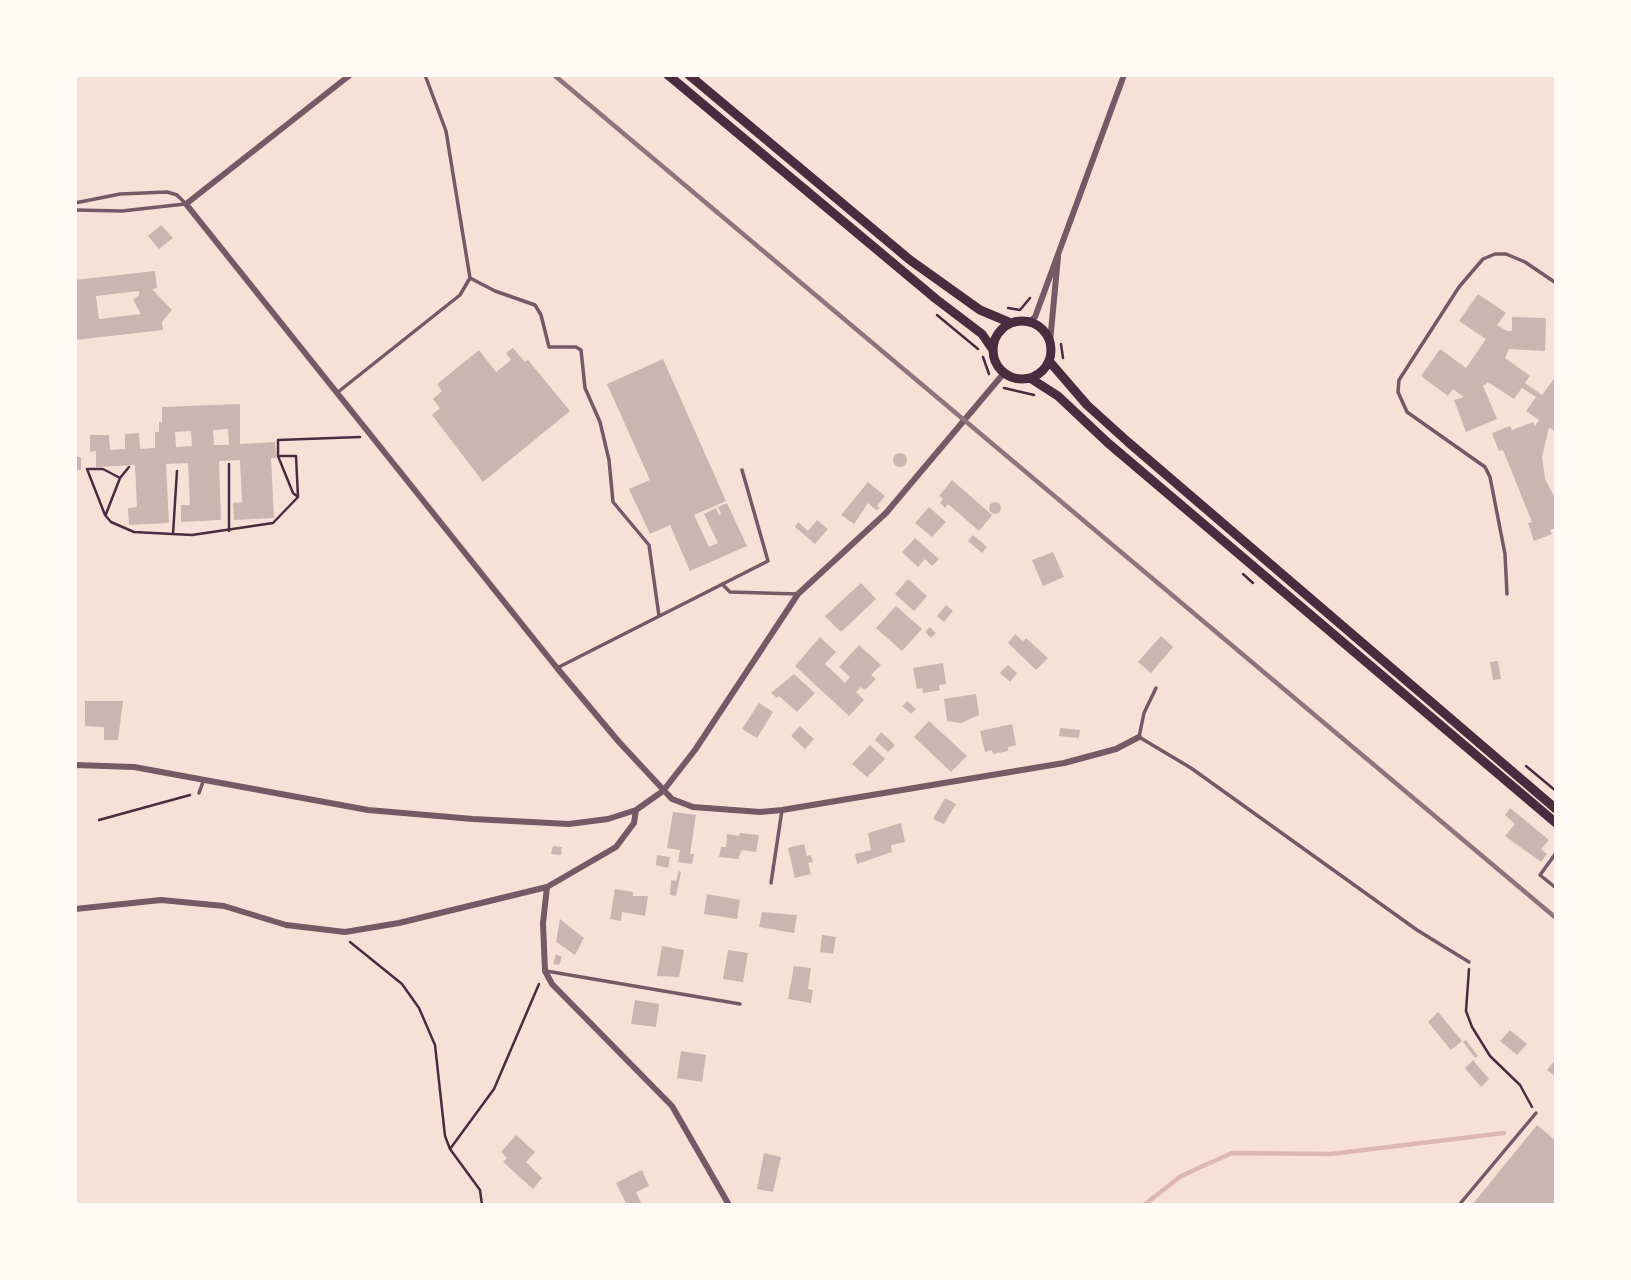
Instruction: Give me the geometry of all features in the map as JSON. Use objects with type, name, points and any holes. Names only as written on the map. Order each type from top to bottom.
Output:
[{"type":"main road","points":[[668,75],[936,299],[982,334],[1004,373],[1021,379],[1030,378],[1038,374],[1049,361],[1050,342],[1042,329],[1029,322],[1011,323],[981,310],[929,275],[689,75]]},
{"type":"main road","points":[[993,350],[998,334],[1011,323]]},
{"type":"main road","points":[[1049,361],[1087,405],[1128,442],[1556,809]]},
{"type":"main road","points":[[1030,378],[1058,396],[1108,443],[1556,823]]},
{"type":"street","points":[[350,75],[186,204],[557,668],[672,799],[693,807],[760,812],[782,810],[1064,763],[1116,749],[1139,737]]},
{"type":"street","points":[[1029,322],[1035,317],[1124,75]]},
{"type":"street","points":[[1050,342],[1059,254]]},
{"type":"street","points":[[75,765],[135,767],[368,810],[473,819],[569,824],[608,819],[636,810],[663,791],[695,750],[797,594],[887,513],[1004,373]]},
{"type":"street","points":[[75,909],[161,900],[224,906],[286,925],[345,932],[399,923],[547,887],[615,847],[634,823],[636,810]]},
{"type":"street","points":[[547,887],[543,923],[545,971],[552,984],[672,1106],[729,1205]]},
{"type":"lane","points":[[338,392],[460,295],[470,278],[446,131],[425,75]]},
{"type":"lane","points":[[75,203],[120,194],[167,192],[177,195],[186,204]]},
{"type":"lane","points":[[75,210],[122,211],[186,204]]},
{"type":"lane","points":[[1507,594],[1505,554],[1490,477],[1485,467],[1407,412],[1398,392],[1399,380],[1459,287],[1483,259],[1495,254],[1506,254],[1525,262],[1556,283]]},
{"type":"lane","points":[[470,278],[535,305],[541,316],[549,347],[576,346],[581,350],[585,388],[600,422],[609,460],[613,502],[649,545],[659,616]]},
{"type":"lane","points":[[557,668],[768,561],[742,470]]},
{"type":"lane","points":[[722,584],[730,592],[797,594]]},
{"type":"lane","points":[[1157,688],[1144,713],[1139,737],[1191,768],[1417,930],[1469,962]]},
{"type":"lane","points":[[200,793],[204,779]]},
{"type":"lane","points":[[771,883],[782,810]]},
{"type":"lane","points":[[1555,854],[1540,875],[1556,888]]},
{"type":"lane","points":[[545,971],[740,1004]]},
{"type":"lane","points":[[1459,1205],[1536,1113]]},
{"type":"path","points":[[998,306],[1020,310],[1032,297],[1040,299]]},
{"type":"path","points":[[1061,339],[1066,369]]},
{"type":"path","points":[[298,497],[293,493],[278,456],[278,440],[373,436]]},
{"type":"path","points":[[120,478],[103,469],[87,469],[105,515],[111,522],[134,532],[173,534],[229,531],[273,523],[298,497],[296,456],[278,456]]},
{"type":"path","points":[[229,464],[229,531]]},
{"type":"path","points":[[105,515],[120,478],[129,467]]},
{"type":"path","points":[[173,534],[177,471]]},
{"type":"path","points":[[99,820],[200,793]]},
{"type":"path","points":[[345,932],[354,947],[402,984],[419,1008],[435,1045],[445,1136],[450,1149],[480,1190],[482,1205]]},
{"type":"path","points":[[1469,962],[1466,1012],[1472,1027],[1490,1056],[1520,1086],[1536,1113]]},
{"type":"path","points":[[450,1149],[494,1089],[545,971]]},
{"type":"building","points":[[161,225],[173,238],[159,249],[148,236]]},
{"type":"building","points":[[155,271],[157,288],[152,289],[172,310],[162,322],[163,330],[75,340],[75,280]],"holes":[[[139,291],[139,295],[133,300],[141,314],[99,319],[96,296]]]},
{"type":"building","points":[[1478,294],[1506,313],[1497,325],[1507,331],[1512,331],[1512,317],[1546,318],[1545,351],[1509,349],[1505,358],[1530,376],[1525,383],[1542,395],[1556,376],[1556,432],[1549,427],[1542,457],[1545,479],[1556,500],[1556,528],[1550,530],[1552,534],[1534,541],[1528,523],[1532,522],[1503,450],[1499,451],[1492,433],[1510,426],[1512,430],[1533,422],[1535,426],[1539,420],[1526,411],[1536,397],[1522,388],[1514,399],[1488,382],[1483,386],[1497,419],[1466,432],[1454,400],[1464,397],[1453,389],[1448,396],[1421,376],[1440,349],[1466,368],[1486,339],[1459,321]]},
{"type":"building","points":[[513,348],[525,362],[528,360],[570,411],[483,482],[432,415],[440,408],[433,399],[442,391],[437,384],[479,350],[496,372],[511,360],[506,353]]},
{"type":"building","points":[[663,359],[726,501],[694,515],[709,547],[718,543],[704,514],[716,508],[719,515],[721,514],[718,507],[727,503],[747,546],[690,571],[670,525],[650,534],[629,489],[650,480],[607,384]]},
{"type":"building","points":[[240,404],[240,444],[275,442],[276,458],[271,458],[274,518],[234,520],[233,503],[242,502],[240,460],[219,461],[221,520],[181,522],[181,505],[190,505],[188,463],[166,464],[169,523],[129,525],[128,508],[137,507],[135,465],[96,467],[96,451],[90,452],[90,435],[109,435],[110,450],[125,449],[125,434],[139,433],[140,449],[155,448],[155,432],[159,432],[159,422],[162,422],[162,407]],"holes":[[[228,429],[229,445],[214,445],[213,430]],[[191,431],[192,446],[176,447],[175,432]]]},
{"type":"building","points":[[897,453],[903,453],[907,460],[903,467],[897,467],[893,463],[893,457]]},
{"type":"building","points":[[75,457],[81,457],[81,470],[75,470]]},
{"type":"building","points":[[952,480],[992,515],[979,531],[948,504],[945,508],[940,503],[943,499],[939,496]]},
{"type":"building","points":[[868,482],[885,496],[877,506],[880,508],[876,510],[868,503],[854,524],[841,515]]},
{"type":"building","points":[[995,502],[1001,508],[995,514],[989,508]]},
{"type":"building","points":[[929,507],[946,522],[932,537],[915,523]]},
{"type":"building","points":[[817,520],[828,529],[815,544],[795,527],[798,522],[808,531]]},
{"type":"building","points":[[973,535],[987,547],[982,553],[968,541]]},
{"type":"building","points":[[915,538],[939,559],[932,566],[925,559],[918,567],[902,552]]},
{"type":"building","points":[[1053,552],[1064,577],[1043,586],[1032,560]]},
{"type":"building","points":[[908,579],[927,596],[914,611],[895,594]]},
{"type":"building","points":[[861,583],[876,599],[841,632],[825,616]]},
{"type":"building","points":[[946,605],[953,611],[944,622],[937,616]]},
{"type":"building","points":[[896,606],[922,629],[902,651],[876,628]]},
{"type":"building","points":[[930,627],[936,633],[931,638],[925,632]]},
{"type":"building","points":[[1015,634],[1023,641],[1026,638],[1048,658],[1036,670],[1008,643]]},
{"type":"building","points":[[1161,636],[1173,647],[1151,673],[1138,662]]},
{"type":"building","points":[[820,637],[836,652],[825,664],[845,683],[850,677],[839,667],[859,645],[881,665],[871,675],[876,679],[865,690],[861,687],[856,692],[864,700],[849,716],[795,666]]},
{"type":"building","points":[[1498,661],[1501,679],[1493,680],[1490,662]]},
{"type":"building","points":[[943,663],[946,684],[939,685],[940,690],[923,693],[922,688],[917,689],[913,668]]},
{"type":"building","points":[[1008,665],[1017,673],[1010,682],[1000,673]]},
{"type":"building","points":[[794,674],[815,693],[797,712],[779,696],[777,698],[771,693]]},
{"type":"building","points":[[976,694],[979,715],[961,723],[947,721],[944,699]]},
{"type":"building","points":[[85,701],[123,701],[118,740],[104,740],[104,727],[85,726]]},
{"type":"building","points":[[907,701],[916,709],[911,714],[902,706]]},
{"type":"building","points":[[759,703],[773,712],[757,738],[742,729]]},
{"type":"building","points":[[929,721],[967,756],[951,772],[914,737]]},
{"type":"building","points":[[1012,724],[1016,745],[1008,747],[1008,751],[1004,752],[985,752],[980,731]]},
{"type":"building","points":[[800,726],[814,739],[805,749],[791,736]]},
{"type":"building","points":[[1060,728],[1080,730],[1079,738],[1059,736]]},
{"type":"building","points":[[881,732],[895,745],[888,752],[875,740]]},
{"type":"building","points":[[870,745],[885,759],[867,777],[852,764]]},
{"type":"building","points":[[945,798],[956,804],[944,824],[933,819]]},
{"type":"building","points":[[1510,808],[1549,840],[1541,849],[1547,854],[1541,862],[1505,836],[1515,824],[1505,815]]},
{"type":"building","points":[[673,812],[696,815],[690,854],[694,854],[692,864],[678,862],[680,850],[667,848]]},
{"type":"building","points":[[901,823],[905,842],[891,845],[892,852],[857,864],[855,854],[871,850],[868,833]]},
{"type":"building","points":[[740,833],[759,835],[756,852],[742,850],[738,859],[719,857],[721,847],[726,847],[727,834],[739,836]]},
{"type":"building","points":[[804,844],[807,856],[811,855],[813,862],[808,863],[811,874],[795,878],[788,848]]},
{"type":"building","points":[[553,846],[562,847],[561,855],[551,854]]},
{"type":"building","points":[[657,855],[670,857],[668,868],[656,865]]},
{"type":"building","points":[[679,871],[681,872],[676,896],[670,895],[671,880],[676,881]]},
{"type":"building","points":[[615,889],[633,892],[633,896],[648,896],[645,916],[622,912],[621,921],[610,919]]},
{"type":"building","points":[[707,894],[740,900],[737,919],[704,914]]},
{"type":"building","points":[[762,912],[797,915],[794,933],[759,927]]},
{"type":"building","points":[[560,919],[584,938],[575,955],[556,942]]},
{"type":"building","points":[[822,935],[836,937],[833,954],[820,952]]},
{"type":"building","points":[[662,946],[684,950],[679,977],[657,976]]},
{"type":"building","points":[[728,950],[748,953],[743,982],[723,979]]},
{"type":"building","points":[[556,954],[562,957],[559,965],[553,964]]},
{"type":"building","points":[[794,966],[811,968],[808,989],[813,990],[811,1003],[788,999]]},
{"type":"building","points":[[635,1000],[659,1004],[656,1027],[631,1024]]},
{"type":"building","points":[[1438,1012],[1462,1041],[1451,1050],[1428,1022]]},
{"type":"building","points":[[1510,1030],[1527,1044],[1517,1055],[1500,1041]]},
{"type":"building","points":[[1466,1040],[1478,1056],[1475,1058],[1463,1042]]},
{"type":"building","points":[[681,1051],[706,1055],[702,1082],[677,1078]]},
{"type":"building","points":[[1556,1059],[1556,1077],[1547,1070]]},
{"type":"building","points":[[1473,1060],[1489,1079],[1481,1087],[1465,1068]]},
{"type":"building","points":[[1537,1125],[1556,1141],[1556,1205],[1472,1205]]},
{"type":"building","points":[[516,1135],[535,1152],[526,1162],[542,1178],[533,1189],[503,1162],[507,1158],[501,1152]]},
{"type":"building","points":[[764,1153],[781,1157],[773,1192],[757,1189]]},
{"type":"building","points":[[642,1170],[649,1186],[636,1192],[642,1205],[627,1205],[616,1183]]},
{"type":"waterway","points":[[1144,1205],[1181,1176],[1232,1153],[1331,1154],[1504,1133]]},
{"type":"railway","points":[[554,75],[1556,918]]}]
